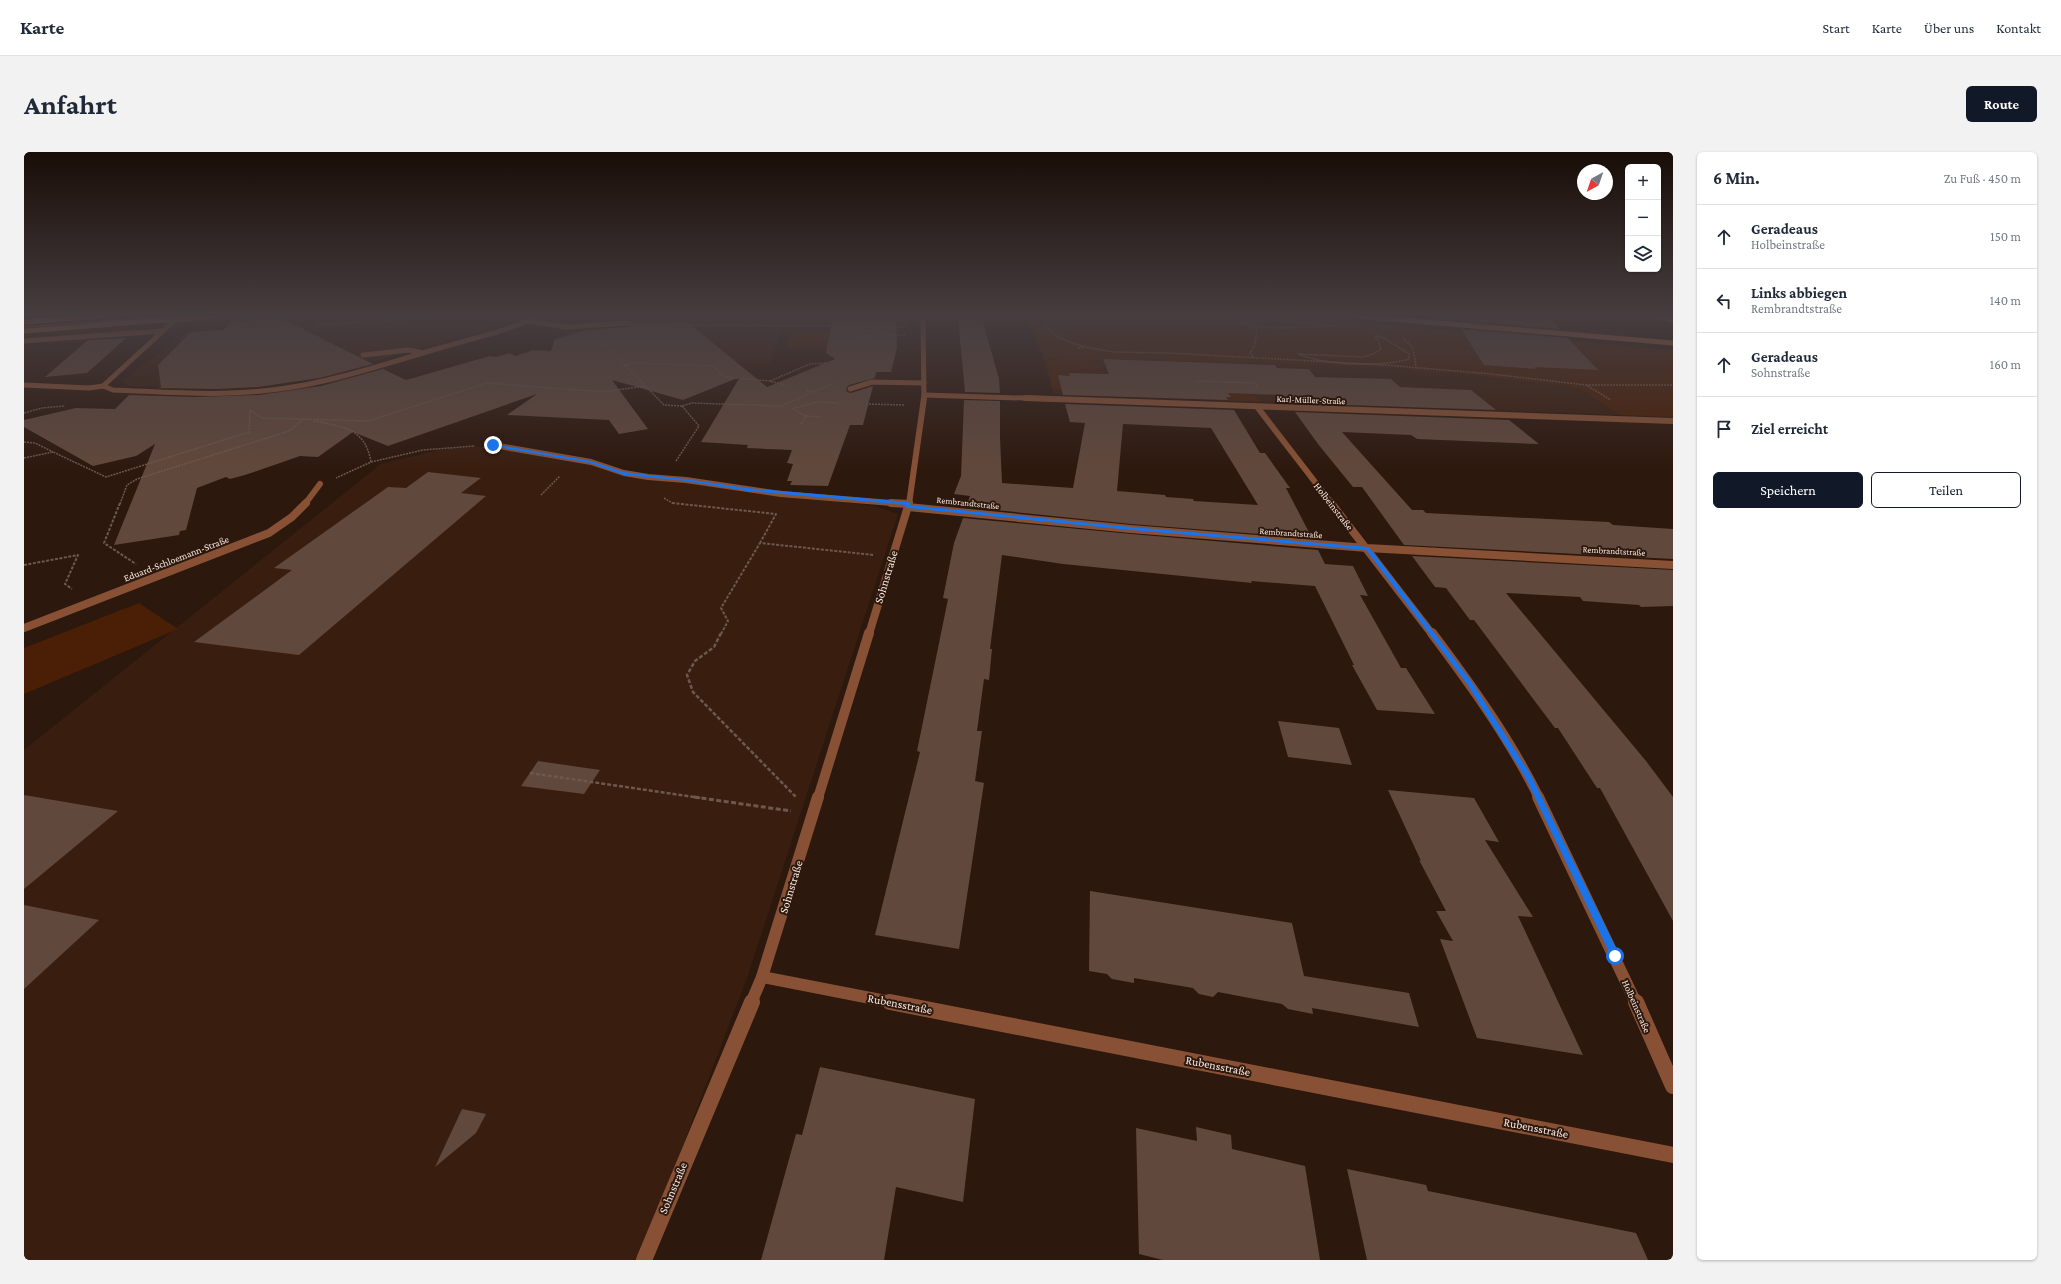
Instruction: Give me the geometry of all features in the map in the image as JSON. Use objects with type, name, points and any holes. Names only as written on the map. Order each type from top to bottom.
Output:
[{"type":"street","points":[[103,386],[123,368]]},
{"type":"street","points":[[24,385],[89,388],[103,386],[113,390],[219,393],[257,392],[317,383],[371,368]]},
{"type":"street","name":"Sohnstraße","points":[[644,1260],[762,977],[908,505],[915,470],[924,395],[924,368]]},
{"type":"street","points":[[850,390],[872,382],[924,383]]},
{"type":"street","name":"Karl-Müller-Straße","points":[[924,395],[1673,422]]},
{"type":"street","name":"Holbeinstraße","points":[[1258,408],[1470,683],[1528,776],[1615,956],[1673,1086]]},
{"type":"street","points":[[493,445],[591,462],[624,473],[781,494],[908,505]]},
{"type":"street","name":"Eduard-Schloemann-Straße","points":[[24,628],[269,533],[286,523],[301,510],[320,484]]},
{"type":"street","name":"Rembrandtstraße","points":[[908,505],[1170,532],[1367,548],[1673,564]]},
{"type":"street","name":"Rubensstraße","points":[[762,977],[1673,1155]]},
{"type":"path","points":[[628,368],[664,405],[682,406],[692,403],[781,406],[839,381]]},
{"type":"path","points":[[715,368],[725,377],[769,381],[785,385]]},
{"type":"path","points":[[769,381],[801,368]]},
{"type":"path","points":[[1423,368],[1586,385],[1673,385]]},
{"type":"path","points":[[250,410],[262,418],[368,421],[488,383],[603,392],[645,386]]},
{"type":"path","points":[[1586,385],[1613,401]]},
{"type":"path","points":[[806,390],[813,392]]},
{"type":"path","points":[[24,442],[35,443],[106,477],[249,432],[250,410],[257,392]]},
{"type":"path","points":[[664,478],[699,426],[682,406]]},
{"type":"path","points":[[806,416],[822,417]]},
{"type":"path","points":[[156,577],[104,543],[127,485],[132,481],[289,431],[303,419]]},
{"type":"path","points":[[307,419],[348,428],[359,435],[367,444],[371,462]]},
{"type":"path","points":[[320,484],[371,462],[399,453],[427,449],[493,445]]},
{"type":"path","points":[[24,458],[53,452]]},
{"type":"path","points":[[541,495],[560,476]]},
{"type":"path","points":[[659,495],[676,504],[776,514],[721,608],[728,621],[714,647],[695,661],[687,675],[693,692],[813,814]]},
{"type":"path","points":[[760,543],[892,557]]},
{"type":"path","points":[[24,565],[78,555],[65,584],[91,602]]},
{"type":"path","points":[[530,773],[813,814]]},
{"type":"shaded area","points":[[140,368],[351,368],[297,382],[247,387],[129,386],[122,381]]},
{"type":"shaded area","points":[[1046,368],[1380,368],[1471,375],[1578,388],[1620,415],[1054,394]]},
{"type":"shaded area","points":[[1047,368],[1104,368],[1102,370],[1076,370],[1068,372],[1071,389],[1053,390]]},
{"type":"shaded area","points":[[1380,368],[1673,368],[1673,417],[1620,415],[1578,388],[1471,375]]},
{"type":"shaded area","points":[[1228,393],[1255,395],[1261,402],[1074,394],[1230,397]]},
{"type":"shaded area","points":[[485,446],[676,480],[874,506],[898,514],[747,978],[639,1260],[24,1260],[24,750],[381,464],[439,450]]},
{"type":"shaded area","points":[[139,603],[178,629],[24,694],[24,648]]},
{"type":"building","points":[[56,368],[93,368],[87,373],[45,377]]},
{"type":"building","points":[[158,368],[359,368],[319,378],[258,387],[217,389],[158,388],[161,387]]},
{"type":"building","points":[[449,368],[743,368],[767,387],[814,368],[892,368],[891,372],[876,372],[875,378],[849,385],[846,388],[847,392],[851,393],[873,386],[863,425],[850,425],[828,486],[790,485],[792,481],[787,481],[793,464],[787,463],[792,450],[747,448],[748,445],[701,442],[740,377],[683,400],[612,380],[648,429],[619,434],[609,420],[507,415],[537,394],[388,446],[353,432],[318,457],[300,456],[245,475],[230,479],[226,477],[197,488],[186,530],[180,531],[179,535],[114,545],[155,444],[136,456],[93,466],[24,427],[24,420],[76,408],[115,409],[129,395],[196,397],[259,395],[321,386],[383,369],[406,380]]},
{"type":"building","points":[[963,368],[996,368],[999,379],[1000,393],[965,392]]},
{"type":"building","points":[[1106,368],[1309,369],[1315,377],[1391,379],[1400,387],[1471,390],[1496,410],[1288,403],[1282,395],[1228,393],[1231,397],[1226,397],[1228,400],[1063,395],[1058,375],[1070,376],[1069,373],[1109,374]]},
{"type":"building","points":[[1519,368],[1535,368],[1536,369]]},
{"type":"building","points":[[1550,368],[1596,368],[1598,370]]},
{"type":"building","points":[[964,400],[1000,401],[1002,483],[1073,488],[1085,423],[1070,422],[1065,404],[1234,410],[1260,453],[1265,453],[1290,488],[1286,488],[1312,538],[1131,524],[966,507],[970,496],[954,494],[961,476]],"holes":[[[1123,424],[1211,428],[1258,505],[1194,501],[1193,499],[1166,497],[1165,495],[1117,491]]]},
{"type":"building","points":[[1295,412],[1509,420],[1539,444],[1417,439],[1411,435],[1342,432],[1412,510],[1423,510],[1426,513],[1609,522],[1613,525],[1673,529],[1673,559],[1404,545],[1362,487],[1353,487],[1318,444]]},
{"type":"building","points":[[428,472],[481,478],[461,493],[486,496],[299,655],[194,642],[292,570],[274,568],[388,487],[406,488]]},
{"type":"building","points":[[963,518],[1318,550],[1325,564],[1353,566],[1368,596],[1360,595],[1401,668],[1406,668],[1435,714],[1377,710],[1352,665],[1354,665],[1315,586],[1251,581],[1252,583],[1063,564],[1002,555],[990,649],[992,649],[989,680],[984,679],[977,731],[982,731],[975,781],[984,783],[959,949],[875,935],[920,752],[917,751],[948,599],[943,598],[954,543]]},
{"type":"building","points":[[1412,556],[1673,570],[1673,606],[1641,607],[1639,605],[1583,601],[1580,597],[1506,593],[1646,761],[1673,797],[1673,921],[1600,788],[1597,788],[1558,728],[1555,728],[1474,620],[1470,620],[1446,588],[1435,587]]},
{"type":"building","points":[[1278,721],[1339,728],[1352,765],[1288,757]]},
{"type":"building","points":[[538,761],[600,770],[584,794],[521,786]]},
{"type":"building","points":[[1388,790],[1474,798],[1499,842],[1485,840],[1533,917],[1518,916],[1583,1055],[1477,1038],[1440,939],[1453,941],[1436,911],[1446,911],[1419,860],[1421,861]]},
{"type":"building","points":[[24,795],[118,811],[24,889]]},
{"type":"building","points":[[1090,891],[1292,923],[1304,976],[1409,993],[1419,1027],[1312,1008],[1313,1014],[1288,1009],[1282,1004],[1218,992],[1213,997],[1199,994],[1193,988],[1134,978],[1134,983],[1112,979],[1107,974],[1089,971]]},
{"type":"building","points":[[24,905],[99,920],[24,989]]},
{"type":"building","points":[[820,1067],[975,1099],[963,1202],[896,1187],[884,1260],[761,1260],[796,1134],[802,1135]]},
{"type":"building","points":[[462,1109],[486,1114],[476,1133],[435,1167]]},
{"type":"building","points":[[1196,1127],[1231,1135],[1232,1149],[1305,1166],[1320,1260],[1163,1260],[1139,1254],[1136,1128],[1197,1141]]},
{"type":"building","points":[[1347,1169],[1426,1185],[1428,1191],[1636,1233],[1648,1260],[1367,1260]]},
{"type":"route","points":[[493,445],[591,462],[624,473],[648,477],[686,480],[747,490],[908,504],[908,507],[1131,529],[1367,548],[1470,683],[1528,776],[1615,956]]}]
